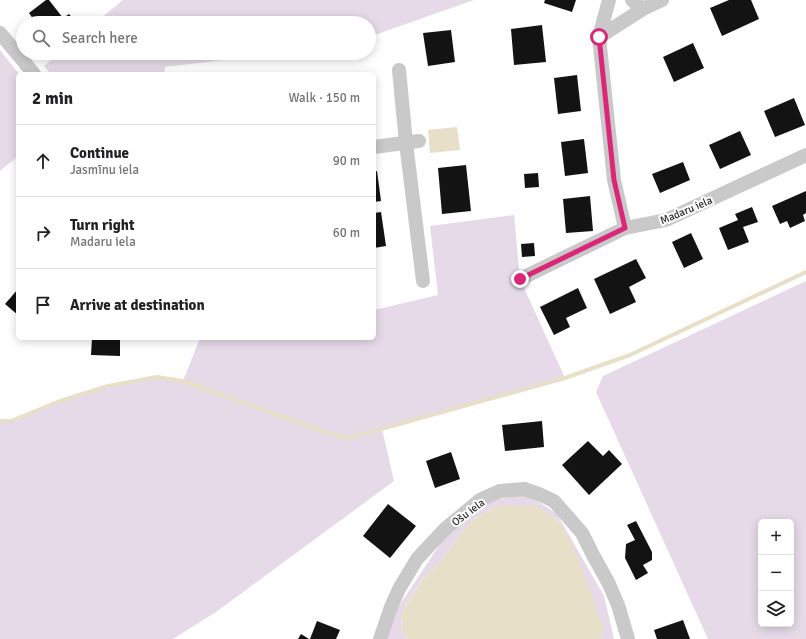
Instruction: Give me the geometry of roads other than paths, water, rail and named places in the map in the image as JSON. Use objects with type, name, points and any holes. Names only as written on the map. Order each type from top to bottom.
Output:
[{"type":"street","points":[[609,0],[599,37],[614,180],[625,228]]},
{"type":"street","points":[[632,0],[643,9]]},
{"type":"street","points":[[599,37],[643,9],[662,0]]},
{"type":"street","points":[[0,33],[16,52]]},
{"type":"street","points":[[22,60],[32,72]]},
{"type":"street","points":[[399,70],[413,142],[424,281]]},
{"type":"street","points":[[376,147],[413,142]]},
{"type":"street","name":"Madaru iela","points":[[520,279],[625,228],[666,220],[806,155]]},
{"type":"street","name":"Ošu iela","points":[[380,639],[399,589],[417,559],[445,529],[480,500],[500,490],[524,489],[554,501],[582,533],[609,584],[618,605],[628,639]]},
{"type":"waterway","points":[[0,421],[11,421],[60,401],[108,386],[157,377],[183,381],[334,435],[349,438],[565,378],[630,355],[806,272]]}]
